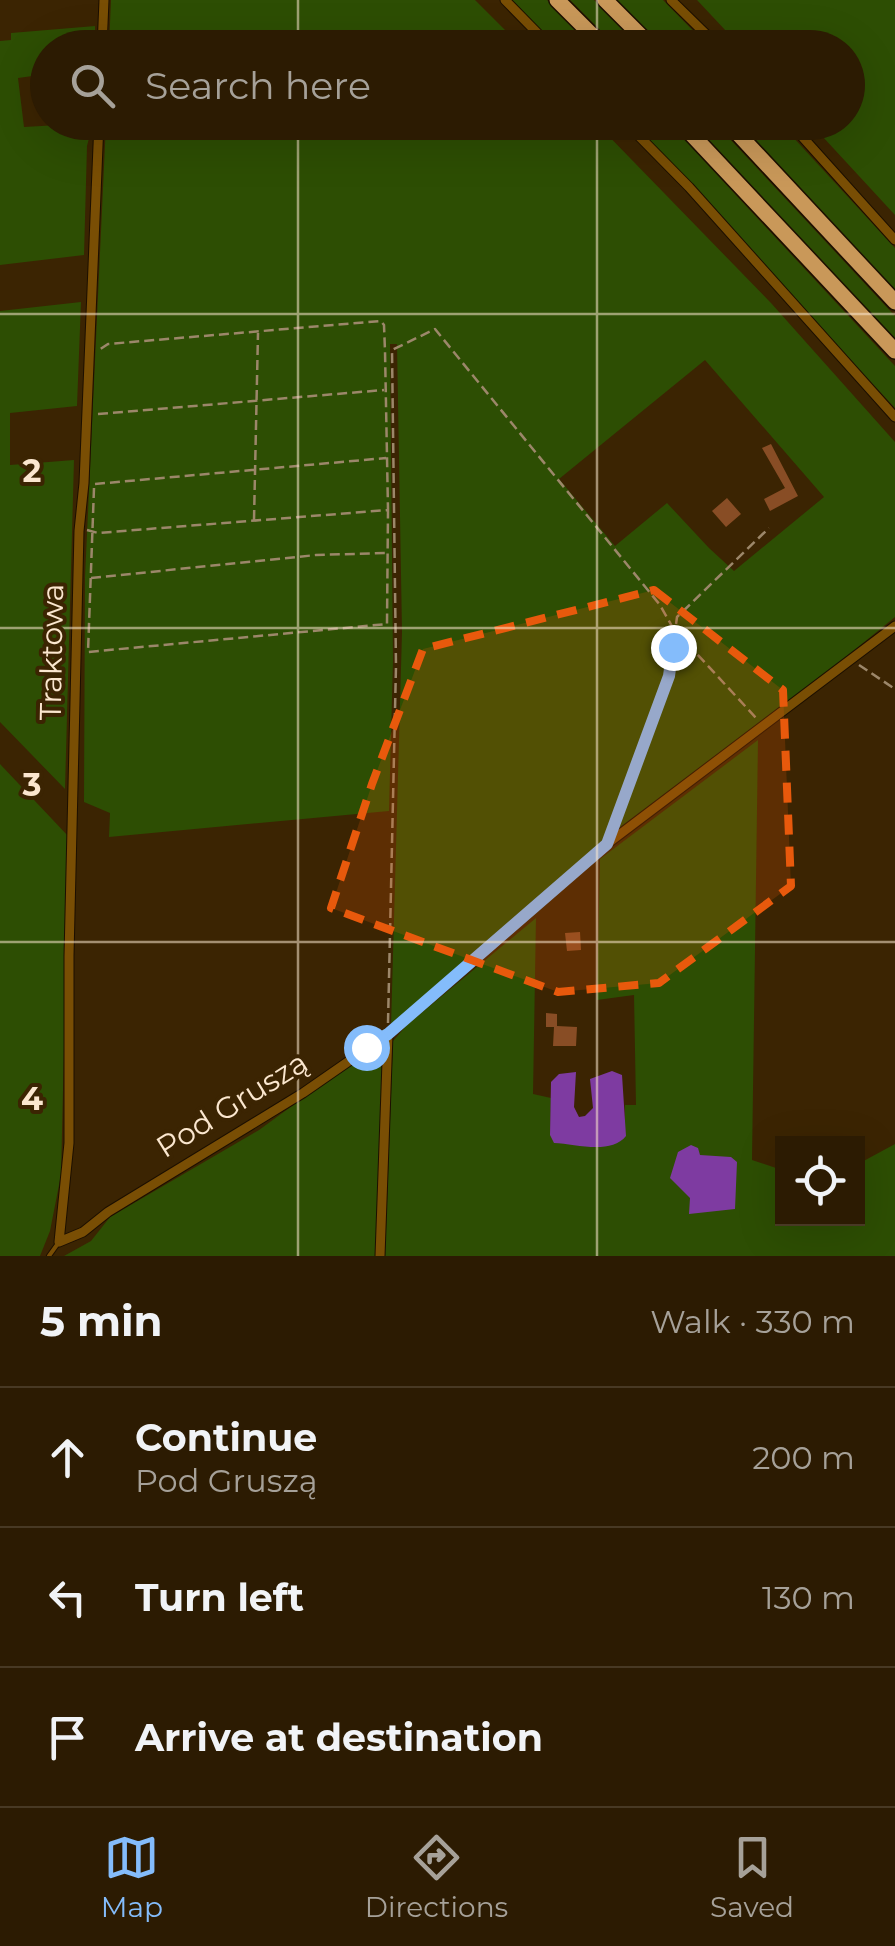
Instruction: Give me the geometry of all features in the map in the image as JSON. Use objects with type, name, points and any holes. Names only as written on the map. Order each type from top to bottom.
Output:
[{"type":"highway","points":[[557,0],[587,30]]},
{"type":"highway","points":[[605,0],[635,30]]},
{"type":"highway","points":[[697,140],[895,351]]},
{"type":"highway","points":[[744,140],[895,302]]},
{"type":"street","points":[[103,30],[104,0]]},
{"type":"street","points":[[505,0],[534,30]]},
{"type":"street","points":[[672,0],[702,30]]},
{"type":"street","name":"Traktowa","points":[[59,1242],[69,1143],[69,956],[79,530],[98,140]]},
{"type":"street","points":[[643,140],[895,417]]},
{"type":"street","points":[[805,140],[895,240]]},
{"type":"street","name":"Pod Gruszą","points":[[59,1242],[83,1232],[108,1212],[303,1093],[388,1034],[607,844],[895,626]]},
{"type":"street","points":[[380,1256],[388,1034]]},
{"type":"lane","points":[[49,1256],[59,1242]]},
{"type":"path","points":[[99,350],[108,344],[381,321],[388,457],[387,624],[88,652],[94,484],[388,457]]},
{"type":"path","points":[[388,1034],[396,666],[392,350],[435,329],[660,605],[674,628],[765,727]]},
{"type":"path","points":[[254,521],[258,332]]},
{"type":"path","points":[[97,414],[386,390]]},
{"type":"path","points":[[87,530],[388,510]]},
{"type":"path","points":[[607,844],[669,676],[674,628],[685,606],[769,528]]},
{"type":"path","points":[[91,578],[316,555],[388,553]]},
{"type":"path","points":[[851,660],[895,689]]},
{"type":"highlighted area","points":[[654,590],[783,690],[791,886],[659,983],[558,992],[331,908],[423,649]]},
{"type":"green space","points":[[111,0],[475,0],[505,30],[110,30]]},
{"type":"green space","points":[[509,0],[547,0],[578,30],[540,30]]},
{"type":"green space","points":[[570,0],[594,0],[625,30],[600,30]]},
{"type":"green space","points":[[616,0],[663,0],[692,30],[647,30]]},
{"type":"green space","points":[[697,0],[895,0],[895,215],[826,140],[865,140],[865,30],[725,30]]},
{"type":"green space","points":[[95,26],[95,30],[47,30]]},
{"type":"green space","points":[[30,31],[30,76],[18,78],[24,127],[30,127],[30,140],[89,140],[84,255],[0,265],[0,41],[11,40],[11,33]]},
{"type":"green space","points":[[105,140],[613,140],[771,303],[895,442],[895,617],[391,1027],[402,632],[397,344],[390,344],[393,661],[389,811],[109,837],[110,813],[84,802],[85,577]],"holes":[[[705,360],[824,497],[734,571],[667,503],[615,546],[559,479]]]},
{"type":"green space","points":[[648,140],[685,140],[895,366],[895,408]]},
{"type":"green space","points":[[707,140],[731,140],[895,316],[895,342]]},
{"type":"green space","points":[[752,140],[796,140],[895,248],[895,293]]},
{"type":"green space","points":[[81,302],[77,406],[10,413],[10,465],[74,460],[65,789],[0,722],[0,311]]},
{"type":"green space","points":[[758,740],[752,1160],[775,1168],[775,1226],[865,1226],[865,1160],[895,1144],[895,1256],[385,1256],[393,1041],[407,1025],[536,918],[533,1094],[551,1098],[550,1135],[625,1136],[625,1105],[636,1105],[634,995],[597,1000],[600,859]]},
{"type":"green space","points":[[0,764],[69,837],[61,1175],[50,1231],[40,1256],[0,1256]]},
{"type":"green space","points":[[377,1054],[383,1072],[379,1256],[64,1256],[91,1241],[110,1217],[259,1130],[362,1055]]},
{"type":"shaded area","points":[[612,1071],[622,1075],[626,1136],[602,1147],[554,1143],[550,1135],[551,1082],[559,1074],[576,1072],[574,1107],[579,1117],[585,1116],[593,1108],[590,1079]]},
{"type":"shaded area","points":[[691,1145],[698,1148],[700,1155],[731,1157],[737,1162],[735,1209],[689,1214],[690,1198],[670,1178],[678,1152]]},
{"type":"building","points":[[771,444],[798,496],[770,511],[764,499],[785,488],[762,448]]},
{"type":"building","points":[[727,498],[741,514],[726,527],[712,511]]},
{"type":"building","points":[[580,932],[581,950],[567,951],[565,933]]},
{"type":"building","points":[[546,1013],[557,1014],[557,1026],[577,1027],[576,1046],[553,1046],[554,1027],[546,1027]]},
{"type":"route","points":[[366,1047],[388,1034],[607,844],[669,676],[673,647]]}]
